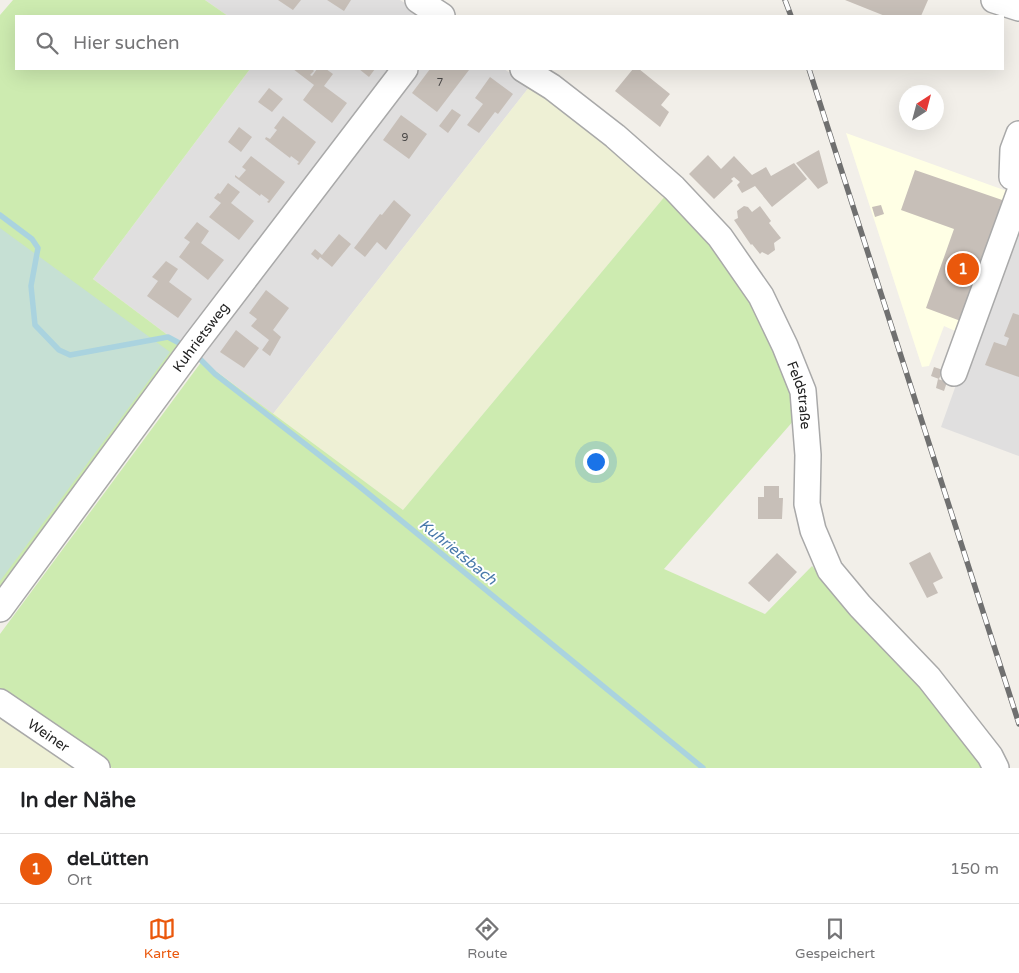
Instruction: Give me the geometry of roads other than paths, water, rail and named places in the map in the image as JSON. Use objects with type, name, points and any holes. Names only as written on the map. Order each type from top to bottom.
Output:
[{"type":"street","points":[[418,0],[441,15]]},
{"type":"street","points":[[444,15],[455,0]]},
{"type":"street","points":[[994,0],[1019,8]]},
{"type":"street","name":"Kuhrietsweg","points":[[0,609],[195,344],[404,70]]},
{"type":"street","name":"Feldstraße","points":[[525,70],[552,88],[615,136],[674,188],[720,236],[762,296],[803,391],[808,455],[807,504],[813,530],[830,570],[860,606],[929,678],[990,756],[996,768]]},
{"type":"street","points":[[1019,134],[1012,150],[1012,177],[1019,180]]},
{"type":"street","points":[[954,373],[1019,194]]},
{"type":"street","points":[[992,313],[1019,232]]},
{"type":"street","name":"Weiner","points":[[0,702],[97,768]]},
{"type":"waterway","name":"Kuhrietsbach","points":[[0,215],[32,239],[38,248],[31,286],[35,325],[59,350],[70,355],[168,337],[181,344]]},
{"type":"waterway","name":"Kuhrietsbach","points":[[197,356],[215,374],[359,486],[703,768]]},
{"type":"railway","points":[[785,0],[791,15]]},
{"type":"railway","points":[[809,70],[1019,724]]},
{"type":"place","name":"deLütten","points":[[963,269]]}]
